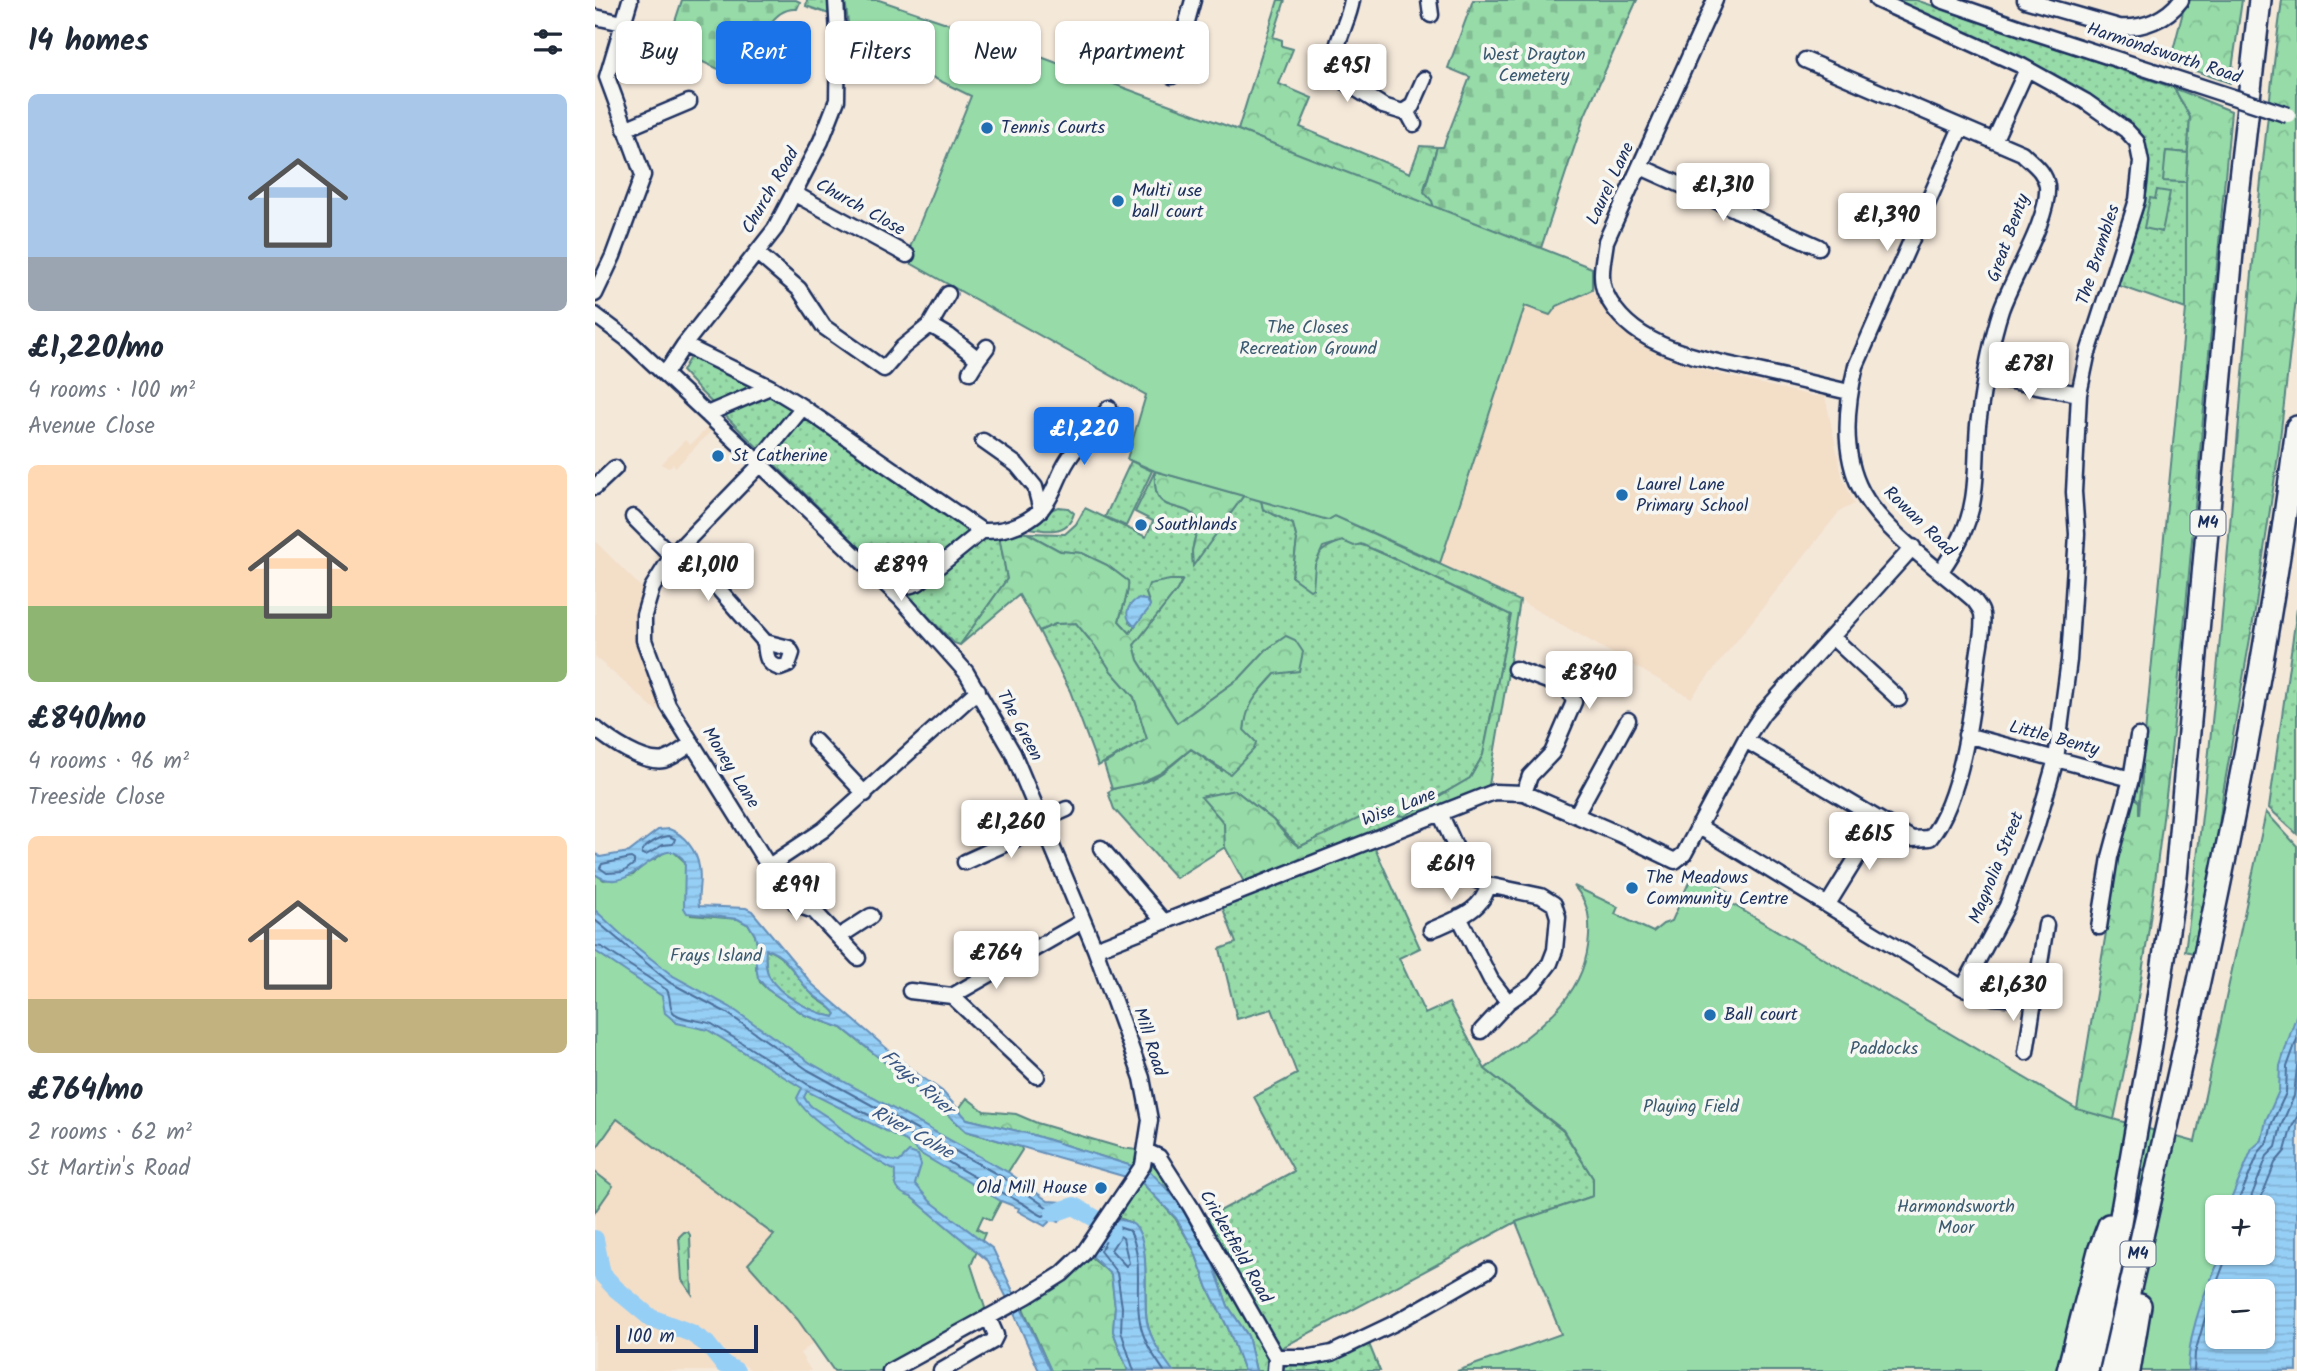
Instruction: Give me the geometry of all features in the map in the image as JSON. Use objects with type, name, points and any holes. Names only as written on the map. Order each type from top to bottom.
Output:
[{"type":"highway","name":"M4","points":[[2087,1371],[2117,1239],[2156,1017],[2178,865],[2233,241],[2260,0]]},
{"type":"highway","name":"M4","points":[[2112,1371],[2217,903],[2281,547],[2297,427]]},
{"type":"highway","points":[[2129,1371],[2157,1216],[2165,1137]]},
{"type":"highway","points":[[2069,1371],[2099,1251],[2129,1167]]},
{"type":"street","points":[[624,21],[630,0]]},
{"type":"street","name":"Church Road","points":[[665,374],[684,345],[775,229],[821,141],[837,100],[836,0]]},
{"type":"street","points":[[1187,21],[1193,0]]},
{"type":"street","points":[[1352,0],[1335,54],[1336,76],[1383,106],[1407,111],[1414,104],[1424,79]]},
{"type":"street","points":[[1429,0],[1431,15]]},
{"type":"street","name":"Laurel Lane","points":[[1715,0],[1605,241],[1601,278],[1605,293],[1623,320],[1639,332],[1683,353],[1849,392]]},
{"type":"street","name":"The Brambles","points":[[1877,0],[2027,69],[2085,102],[2126,130],[2137,142],[2140,152],[2137,200],[2087,356],[2080,394],[2074,492],[2077,534],[2070,648],[2056,759]]},
{"type":"street","name":"Harmondsworth Road","points":[[1941,0],[2033,33],[2293,116]]},
{"type":"street","points":[[2025,0],[2131,28],[2153,22],[2176,8],[2181,0]]},
{"type":"street","points":[[595,17],[616,22]]},
{"type":"street","points":[[595,294],[613,256],[643,175],[607,77],[616,47]]},
{"type":"street","name":"Great Benty","points":[[1805,60],[2022,153],[2043,173],[2047,187],[2044,207],[2032,242],[2002,310],[1985,376],[1973,500],[1967,524],[1941,571]]},
{"type":"street","points":[[1994,141],[2027,69]]},
{"type":"street","points":[[625,129],[689,102]]},
{"type":"street","points":[[1407,111],[1414,124]]},
{"type":"street","name":"Rowan Road","points":[[1880,820],[1912,839],[1930,838],[1941,824],[1956,781],[1973,706],[1983,627],[1981,610],[1974,600],[1877,513],[1861,491],[1847,432],[1849,392],[1856,366],[1961,127]]},
{"type":"street","points":[[1641,167],[1819,247]]},
{"type":"street","points":[[1736,210],[1744,189]]},
{"type":"street","name":"Church Close","points":[[795,194],[907,256]]},
{"type":"street","points":[[757,253],[799,289],[824,327],[884,369],[903,347],[930,325],[948,294]]},
{"type":"street","name":"The Green","points":[[595,315],[627,339],[665,374],[884,583],[966,672],[1013,753],[1095,949]]},
{"type":"street","points":[[930,325],[949,336],[974,366],[987,346]]},
{"type":"street","points":[[684,345],[770,387],[803,407],[982,531],[1000,532],[1041,510],[1066,462],[1109,408]]},
{"type":"street","points":[[1985,376],[2080,394]]},
{"type":"street","points":[[707,414],[770,387]]},
{"type":"street","points":[[759,463],[803,407]]},
{"type":"street","points":[[983,441],[1017,466],[1035,486],[1041,510]]},
{"type":"street","name":"Money Lane","points":[[759,463],[676,551],[656,578],[644,615],[644,640],[663,696],[766,862],[797,905],[814,911],[858,958]]},
{"type":"street","points":[[595,487],[615,468]]},
{"type":"street","points":[[633,517],[676,551],[765,642]]},
{"type":"street","points":[[884,583],[901,586],[918,583],[982,531]]},
{"type":"street","points":[[1913,547],[1763,713],[1745,740],[1698,826],[1963,988],[1993,997],[2035,1000]]},
{"type":"street","points":[[915,615],[918,583]]},
{"type":"street","points":[[1832,638],[1899,699]]},
{"type":"street","points":[[1515,669],[1569,690],[1574,702],[1552,753],[1530,776],[1524,793]]},
{"type":"street","points":[[766,862],[772,864],[823,830],[978,690]]},
{"type":"street","points":[[1576,815],[1628,720]]},
{"type":"street","points":[[595,728],[632,753],[660,761],[692,743]]},
{"type":"street","name":"Little Benty","points":[[1966,735],[2131,779]]},
{"type":"street","points":[[2099,927],[2110,857],[2131,779],[2138,736]]},
{"type":"street","points":[[1745,740],[1880,820],[1828,904]]},
{"type":"street","points":[[815,741],[865,794]]},
{"type":"street","name":"Magnolia Street","points":[[1963,988],[2007,906],[2036,828],[2056,759]]},
{"type":"street","name":"Wise Lane","points":[[1095,949],[1494,792],[1524,793],[1675,861],[1683,857],[1698,826]]},
{"type":"street","points":[[965,862],[1067,809]]},
{"type":"street","points":[[1440,813],[1469,877],[1488,885],[1541,896],[1553,904],[1558,917],[1555,950],[1550,963],[1534,984],[1508,1002],[1481,1031]]},
{"type":"street","points":[[1101,848],[1164,922]]},
{"type":"street","points":[[1431,930],[1483,902],[1488,885]]},
{"type":"street","points":[[840,936],[871,916]]},
{"type":"street","points":[[1459,917],[1491,980],[1508,1002]]},
{"type":"street","points":[[952,996],[1083,921]]},
{"type":"street","points":[[2026,1052],[2046,925]]},
{"type":"street","name":"Mill Road","points":[[1095,949],[1142,1078],[1150,1120],[1145,1158]]},
{"type":"street","points":[[910,991],[952,996],[1037,1076]]},
{"type":"street","name":"Cricketfield Road","points":[[1145,1158],[1159,1157],[1191,1207],[1275,1364]]},
{"type":"street","points":[[890,1371],[1062,1274],[1087,1249],[1145,1158]]},
{"type":"street","points":[[1275,1364],[1332,1353],[1395,1322],[1488,1270]]},
{"type":"street","points":[[941,1371],[994,1339],[994,1314]]},
{"type":"shaded area","name":"Laurel Lane Primary School","points":[[1592,290],[1612,321],[1634,341],[1659,355],[1715,373],[1813,396],[1825,396],[1842,475],[1854,504],[1839,512],[1691,698],[1520,601],[1440,563],[1525,306],[1550,315],[1565,300]]},
{"type":"shaded area","points":[[709,426],[713,429],[676,467],[673,464],[668,468],[661,464],[685,440],[690,445]]},
{"type":"shaded area","points":[[595,541],[643,589],[637,611],[637,628],[660,701],[657,711],[595,657]]},
{"type":"shaded area","points":[[617,1119],[775,1235],[798,1320],[814,1343],[800,1353],[811,1371],[753,1371],[742,1364],[735,1371],[595,1371],[595,1212],[613,1186],[595,1172],[595,1150]]},
{"type":"green space","points":[[682,0],[800,2],[797,9],[786,10],[773,21],[716,21],[716,68],[702,62],[702,21],[675,21]]},
{"type":"green space","points":[[807,0],[828,0],[829,14],[806,6]]},
{"type":"green space","name":"The Closes Recreation Ground","points":[[845,0],[879,0],[949,24],[949,84],[1041,84],[1041,57],[1055,62],[1055,84],[1114,84],[1592,268],[1592,290],[1557,306],[1550,315],[1525,306],[1440,563],[1335,516],[1328,520],[1155,471],[1127,459],[1146,395],[905,260],[971,96],[935,78],[935,21],[848,21]]},
{"type":"green space","points":[[1278,0],[1285,0],[1273,37],[1282,40],[1282,46],[1293,49],[1279,84],[1312,98],[1300,127],[1410,173],[1420,146],[1437,147],[1424,189],[1434,208],[1238,130]]},
{"type":"green space","name":"West Drayton Cemetery","points":[[1473,0],[1637,0],[1585,115],[1541,248],[1434,208],[1424,192],[1437,147],[1443,147],[1470,77],[1448,68]]},
{"type":"green space","points":[[1892,0],[1916,0],[2174,88],[2190,117],[2188,153],[2166,151],[2164,181],[2186,182],[2186,309],[2117,285],[2140,218],[2148,181],[2147,150],[2134,129],[2108,107],[2074,85],[1992,44]]},
{"type":"green space","points":[[2186,0],[2242,0],[2230,83],[2170,62]]},
{"type":"green space","points":[[2282,0],[2297,0],[2297,290],[2278,456],[2255,610],[2217,842],[2193,953],[2185,951],[2213,714],[2255,238]]},
{"type":"green space","points":[[2174,88],[2231,111],[2184,628],[2168,780],[2133,1028],[2112,1129],[2044,1371],[2077,1109],[2109,914],[2105,900],[2130,793],[2139,802],[2139,815],[2141,735],[2145,734],[2186,309],[2186,182],[2190,117]]},
{"type":"green space","points":[[2166,151],[2188,153],[2186,182],[2163,181]]},
{"type":"green space","points":[[2157,190],[2170,192],[2162,232],[2144,228],[2150,198],[2155,199]]},
{"type":"green space","points":[[691,355],[788,404],[973,534],[999,535],[1007,579],[960,645],[954,643],[700,391],[682,371]]},
{"type":"green space","points":[[1131,461],[1152,471],[1126,526],[1105,517]]},
{"type":"green space","points":[[1155,471],[1155,486],[1163,502],[1192,513],[1199,520],[1192,551],[1193,565],[1244,495],[1261,500],[1263,509],[1293,524],[1297,540],[1292,577],[1313,588],[1317,557],[1326,548],[1343,541],[1368,547],[1511,615],[1483,755],[1470,778],[1405,816],[1368,815],[1299,847],[1273,820],[1235,790],[1202,797],[1224,823],[1225,847],[1176,878],[1114,809],[1108,792],[1154,777],[1191,749],[1222,771],[1244,731],[1251,701],[1275,674],[1266,650],[1241,677],[1177,723],[1138,660],[1134,645],[1182,581],[1146,593],[1150,605],[1142,599],[1129,622],[1135,626],[1130,633],[1119,621],[1128,581],[1107,565],[1082,553],[1060,551],[1027,533],[1065,534],[1076,524],[1085,508],[1146,537],[1153,521],[1135,512]]},
{"type":"green space","points":[[1155,471],[1244,495],[1193,566],[1192,551],[1199,520],[1192,513],[1163,502],[1155,486]]},
{"type":"green space","points":[[1261,500],[1328,520],[1335,516],[1520,601],[1488,791],[1246,886],[1225,847],[1224,823],[1201,797],[1235,790],[1273,820],[1299,847],[1368,814],[1405,816],[1470,778],[1483,755],[1511,615],[1398,560],[1361,544],[1354,546],[1343,541],[1323,547],[1315,565],[1313,588],[1310,590],[1292,577],[1297,540],[1293,524],[1263,509]]},
{"type":"green space","points":[[1058,507],[1068,508],[1074,513],[1061,529],[1025,527],[1048,511]]},
{"type":"green space","points":[[1027,533],[1060,551],[1082,553],[1107,565],[1128,581],[1119,621],[1130,633],[1150,605],[1146,593],[1149,584],[1182,580],[1134,645],[1138,660],[1177,723],[1241,677],[1266,650],[1286,636],[1295,640],[1303,652],[1299,671],[1275,674],[1254,699],[1244,730],[1256,742],[1254,749],[1230,774],[1191,749],[1161,773],[1140,783],[1112,789],[1104,764],[1147,739],[1134,697],[1076,623],[1055,624],[1039,631],[1019,595],[960,645],[1007,579],[999,535]]},
{"type":"green space","points":[[2297,609],[2297,834],[2269,808]]},
{"type":"green space","points":[[1076,623],[1134,697],[1147,739],[1098,766],[1070,691],[1039,631],[1055,624]]},
{"type":"green space","points":[[2141,737],[2142,778],[2137,841],[2130,793]]},
{"type":"green space","name":"Harmondsworth Moor","points":[[2266,812],[2297,846],[2297,1371],[1457,1371],[1561,1334],[1516,1222],[1593,1196],[1593,1178],[1563,1130],[1485,1069],[1554,1013],[1578,979],[1586,959],[1589,922],[1585,904],[1574,886],[1618,907],[1615,914],[1653,932],[1672,921],[1696,866],[1731,895],[1727,901],[2077,1109],[2195,1142]]},
{"type":"green space","points":[[1374,846],[1420,948],[1399,958],[1425,1014],[1449,1003],[1485,1069],[1563,1131],[1593,1178],[1593,1196],[1516,1222],[1278,1350],[1205,1219],[1294,1171],[1254,1097],[1297,1074],[1272,1009],[1237,1019],[1220,949],[1236,943],[1222,906]]},
{"type":"green space","name":"Frays Island","points":[[666,851],[673,851],[685,862],[691,915],[738,919],[749,925],[757,944],[756,968],[760,982],[767,989],[805,1015],[842,1028],[932,1100],[966,1131],[1021,1147],[1022,1150],[1008,1172],[1001,1201],[991,1220],[983,1216],[977,1229],[985,1233],[971,1265],[987,1314],[886,1371],[834,1371],[798,1320],[748,1264],[774,1235],[617,1119],[595,1150],[595,874],[604,880],[633,875],[645,863]]},
{"type":"green space","points":[[765,949],[787,963],[808,990],[834,1011],[834,1017],[807,1008],[781,991],[769,977]]},
{"type":"green space","points":[[967,1098],[984,1111],[1016,1114],[1037,1123],[1137,1150],[1135,1167],[1030,1134],[967,1119],[958,1110]]},
{"type":"green space","points":[[1152,1165],[1159,1170],[1178,1196],[1175,1198],[1146,1171]]},
{"type":"green space","points":[[595,1172],[613,1186],[595,1212]]},
{"type":"green space","points":[[1140,1180],[1175,1218],[1194,1250],[1244,1371],[1172,1371],[1157,1348],[1147,1322],[1146,1269],[1142,1241],[1129,1222],[1113,1217]]},
{"type":"green space","points":[[1198,1229],[1264,1347],[1268,1371],[1256,1371],[1248,1336],[1228,1306],[1213,1264],[1195,1231]]},
{"type":"green space","points":[[684,1232],[690,1235],[692,1294],[682,1280],[679,1237]]},
{"type":"green space","points":[[1088,1255],[1111,1274],[1115,1307],[1113,1331],[1128,1371],[1051,1371],[1022,1306],[1071,1277]]},
{"type":"green space","points":[[1369,1344],[1380,1371],[1283,1371],[1284,1365],[1320,1363]]},
{"type":"water","points":[[1137,599],[1146,600],[1150,605],[1135,626],[1127,612]]},
{"type":"water","name":"Frays River","points":[[658,830],[675,831],[693,849],[700,872],[699,906],[746,908],[752,911],[812,984],[913,1071],[942,1091],[967,1119],[1030,1134],[1151,1172],[1178,1201],[1213,1264],[1228,1306],[1248,1336],[1256,1371],[1244,1371],[1194,1250],[1176,1218],[1140,1181],[966,1131],[932,1100],[842,1028],[805,1015],[767,989],[758,978],[755,958],[757,944],[749,925],[738,919],[687,913],[684,908],[685,862],[676,853],[666,852],[622,879],[609,880],[595,874],[595,853],[600,857],[629,852]],"holes":[[[766,949],[786,962],[810,992],[834,1011],[834,1017],[817,1012],[789,997],[774,983],[769,976],[765,959]]]},
{"type":"water","points":[[595,910],[673,976],[730,1007],[812,1064],[1008,1172],[1048,1201],[1078,1203],[1074,1210],[1067,1210],[1059,1222],[1052,1219],[1045,1226],[1018,1211],[1019,1208],[1001,1201],[921,1154],[906,1141],[807,1091],[804,1097],[812,1107],[879,1156],[899,1162],[909,1152],[918,1155],[921,1165],[915,1184],[930,1201],[993,1249],[1051,1371],[1039,1371],[988,1261],[911,1197],[902,1193],[896,1185],[895,1171],[841,1138],[813,1117],[797,1098],[802,1088],[708,1030],[677,1023],[665,1013],[662,996],[595,951]]},
{"type":"water","points":[[2297,1013],[2297,1371],[2188,1371],[2191,1341],[2205,1294],[2205,1349],[2275,1349],[2275,1279],[2211,1279],[2217,1265],[2275,1265],[2275,1195],[2233,1195],[2252,1149],[2262,1140],[2266,1120],[2279,1091],[2280,1066]]},
{"type":"water","points":[[1113,1218],[1132,1223],[1140,1233],[1145,1257],[1147,1322],[1154,1342],[1173,1371],[1128,1371],[1113,1331],[1115,1307],[1111,1275],[1089,1253]]},
{"type":"waterway","name":"River Colne","points":[[1054,1213],[1074,1206],[1110,1227],[1111,1234]]},
{"type":"waterway","points":[[595,1239],[602,1274],[616,1289],[651,1318],[691,1333],[707,1344],[723,1364],[736,1371]]},
{"type":"place","name":"Tennis Courts","points":[[987,128]]},
{"type":"place","name":"Multi use ball court","points":[[1118,201]]},
{"type":"place","name":"St Catherine","points":[[718,456]]},
{"type":"place","name":"Laurel Lane Primary School","points":[[1622,495]]},
{"type":"place","name":"Southlands","points":[[1141,525]]},
{"type":"place","name":"The Meadows Community Centre","points":[[1632,888]]},
{"type":"place","name":"Ball court","points":[[1710,1015]]},
{"type":"place","name":"Old Mill House","points":[[1101,1188]]},
{"type":"park label","name":"Paddocks","points":[[1884,1049]]},
{"type":"park label","name":"Playing Field","points":[[1691,1107]]}]
